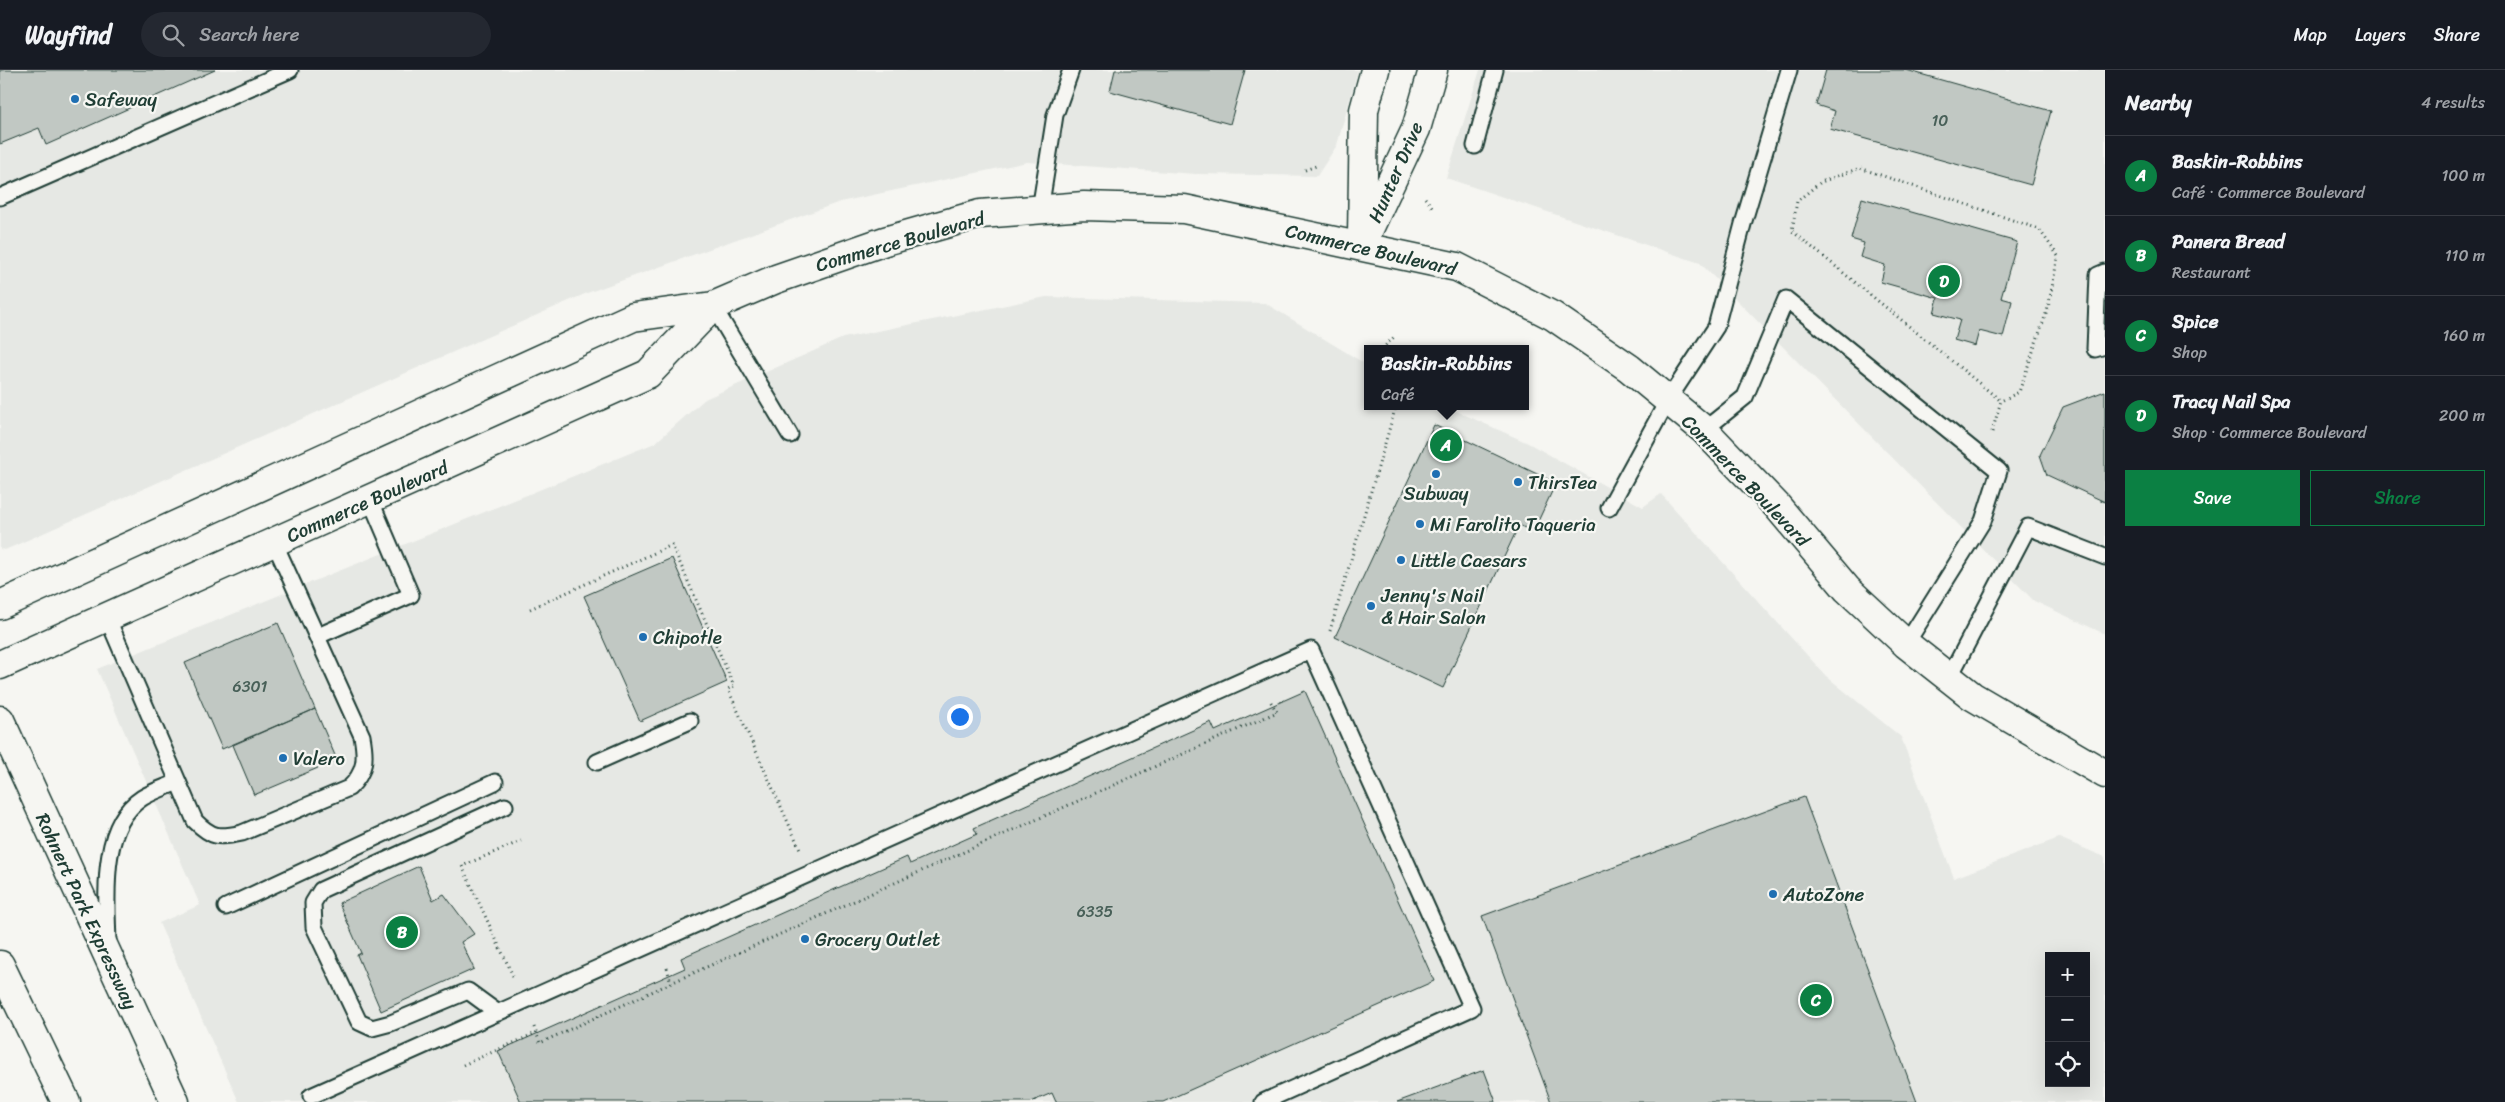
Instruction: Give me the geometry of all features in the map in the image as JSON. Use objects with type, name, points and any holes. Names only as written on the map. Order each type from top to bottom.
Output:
[{"type":"street","name":"Hunter Drive","points":[[1361,246],[1364,110],[1375,70]]},
{"type":"street","name":"Hunter Drive","points":[[1361,246],[1416,129],[1434,70]]},
{"type":"street","name":"Commerce Boulevard","points":[[0,605],[633,318],[714,306],[776,279],[885,241],[980,214],[1084,206],[1184,209],[1457,267],[1553,316],[1629,368],[1704,430],[1777,506],[1847,589],[1906,644],[1972,696],[2105,774]]},
{"type":"street","name":"Commerce Boulevard","points":[[0,665],[648,374],[714,306]]},
{"type":"street","name":"Rohnert Park Expressway","points":[[0,720],[175,1102]]},
{"type":"street","points":[[0,965],[66,1102]]},
{"type":"lane","points":[[0,197],[290,70]]},
{"type":"lane","points":[[1040,210],[1056,115],[1071,70]]},
{"type":"lane","points":[[1475,146],[1495,70]]},
{"type":"lane","points":[[1609,508],[1668,400],[1716,327],[1789,70]]},
{"type":"lane","points":[[2102,274],[2095,349],[2105,346]]},
{"type":"lane","points":[[1704,430],[1745,397],[1786,299],[1999,471],[1983,521],[1906,644]]},
{"type":"lane","points":[[714,306],[790,435]]},
{"type":"lane","points":[[318,636],[411,595],[370,499]]},
{"type":"lane","points":[[1949,678],[2028,527],[2105,557]]},
{"type":"lane","points":[[107,617],[195,821],[209,834],[224,837],[242,833],[349,788],[360,778],[364,763],[362,736],[274,542]]},
{"type":"lane","points":[[311,1096],[1311,650],[1472,1008],[1263,1102]]},
{"type":"lane","points":[[597,762],[690,720]]},
{"type":"lane","points":[[109,957],[107,872],[120,823],[141,799],[178,782]]},
{"type":"lane","points":[[226,907],[495,782]]},
{"type":"lane","points":[[498,1013],[468,991],[391,1023],[372,1028],[359,1022],[314,927],[313,903],[321,890],[505,806]]},
{"type":"path","points":[[1304,170],[1316,166]]},
{"type":"path","points":[[1984,459],[2001,401],[2019,392],[2048,308],[2058,256],[2039,229],[1860,168],[1821,182],[1797,201],[1792,231],[2001,401]]},
{"type":"path","points":[[1425,198],[1433,208]]},
{"type":"path","points":[[1386,345],[1396,335]]},
{"type":"path","points":[[1329,634],[1395,410]]},
{"type":"path","points":[[530,609],[672,545],[734,686],[728,689],[804,858]]},
{"type":"path","points":[[534,1027],[540,1043],[1277,712],[1269,698]]},
{"type":"path","points":[[513,976],[462,866],[521,842]]},
{"type":"path","points":[[667,968],[671,983]]},
{"type":"path","points":[[463,1065],[536,1033]]},
{"type":"shaded area","points":[[0,70],[1358,70],[1337,145],[1317,176],[1196,174],[1027,162],[840,202],[587,293],[5,550],[0,549]]},
{"type":"shaded area","points":[[1480,70],[2105,70],[2105,634],[2034,601],[1700,263],[1446,178]]},
{"type":"shaded area","points":[[1046,297],[1265,303],[1364,363],[1364,410],[1454,410],[1528,443],[1643,507],[1661,494],[1826,676],[1901,737],[1954,878],[2059,838],[2105,857],[2105,1102],[239,1102],[159,923],[200,905],[97,669],[655,443],[705,399],[843,338]]},
{"type":"building","name":"Safeway","points":[[0,70],[215,70],[46,145],[39,128],[0,144]]},
{"type":"building","points":[[1115,70],[1245,70],[1230,124],[1110,91]]},
{"type":"building","points":[[1826,70],[1906,70],[2051,111],[2031,185],[1830,129],[1835,111],[1816,105]]},
{"type":"building","points":[[1862,198],[2017,242],[2001,298],[2012,301],[2003,337],[1979,331],[1975,346],[1954,340],[1960,320],[1934,313],[1938,298],[1881,282],[1885,265],[1860,257],[1864,243],[1851,239]]},
{"type":"building","points":[[2105,391],[2105,502],[2047,475],[2040,455],[2063,407]]},
{"type":"building","points":[[1434,425],[1556,483],[1533,532],[1519,525],[1443,688],[1335,637]]},
{"type":"building","points":[[672,558],[727,682],[640,721],[584,596]]},
{"type":"building","points":[[278,623],[315,709],[222,749],[185,663]]},
{"type":"building","points":[[1305,691],[1434,981],[1163,1102],[1056,1102],[1052,1093],[1031,1102],[521,1102],[498,1051],[685,968],[681,958],[907,857],[910,864],[977,834],[974,828],[1211,722],[1215,731]]},
{"type":"building","points":[[315,709],[337,760],[254,795],[233,745]]},
{"type":"building","points":[[1804,797],[1917,1102],[1551,1102],[1482,916]]},
{"type":"building","points":[[419,866],[433,900],[444,894],[474,934],[461,942],[474,969],[381,1011],[357,955],[361,953],[339,903]]},
{"type":"building","points":[[1484,1070],[1496,1102],[1397,1102]]},
{"type":"place","name":"Safeway","points":[[75,99]]},
{"type":"place","name":"Tracy Nail Spa","points":[[1944,281]]},
{"type":"place","name":"Baskin-Robbins","points":[[1446,445]]},
{"type":"place","name":"Subway","points":[[1436,474]]},
{"type":"place","name":"ThirsTea","points":[[1518,482]]},
{"type":"place","name":"Mi Farolito Taqueria","points":[[1420,524]]},
{"type":"place","name":"Little Caesars","points":[[1401,560]]},
{"type":"place","name":"Jenny's Nail & Hair Salon","points":[[1371,606]]},
{"type":"place","name":"Chipotle","points":[[643,637]]},
{"type":"place","name":"Valero","points":[[283,758]]},
{"type":"place","name":"AutoZone","points":[[1773,894]]},
{"type":"place","name":"Panera Bread","points":[[402,932]]},
{"type":"place","name":"Grocery Outlet","points":[[805,939]]},
{"type":"place","name":"Spice","points":[[1816,1000]]}]
